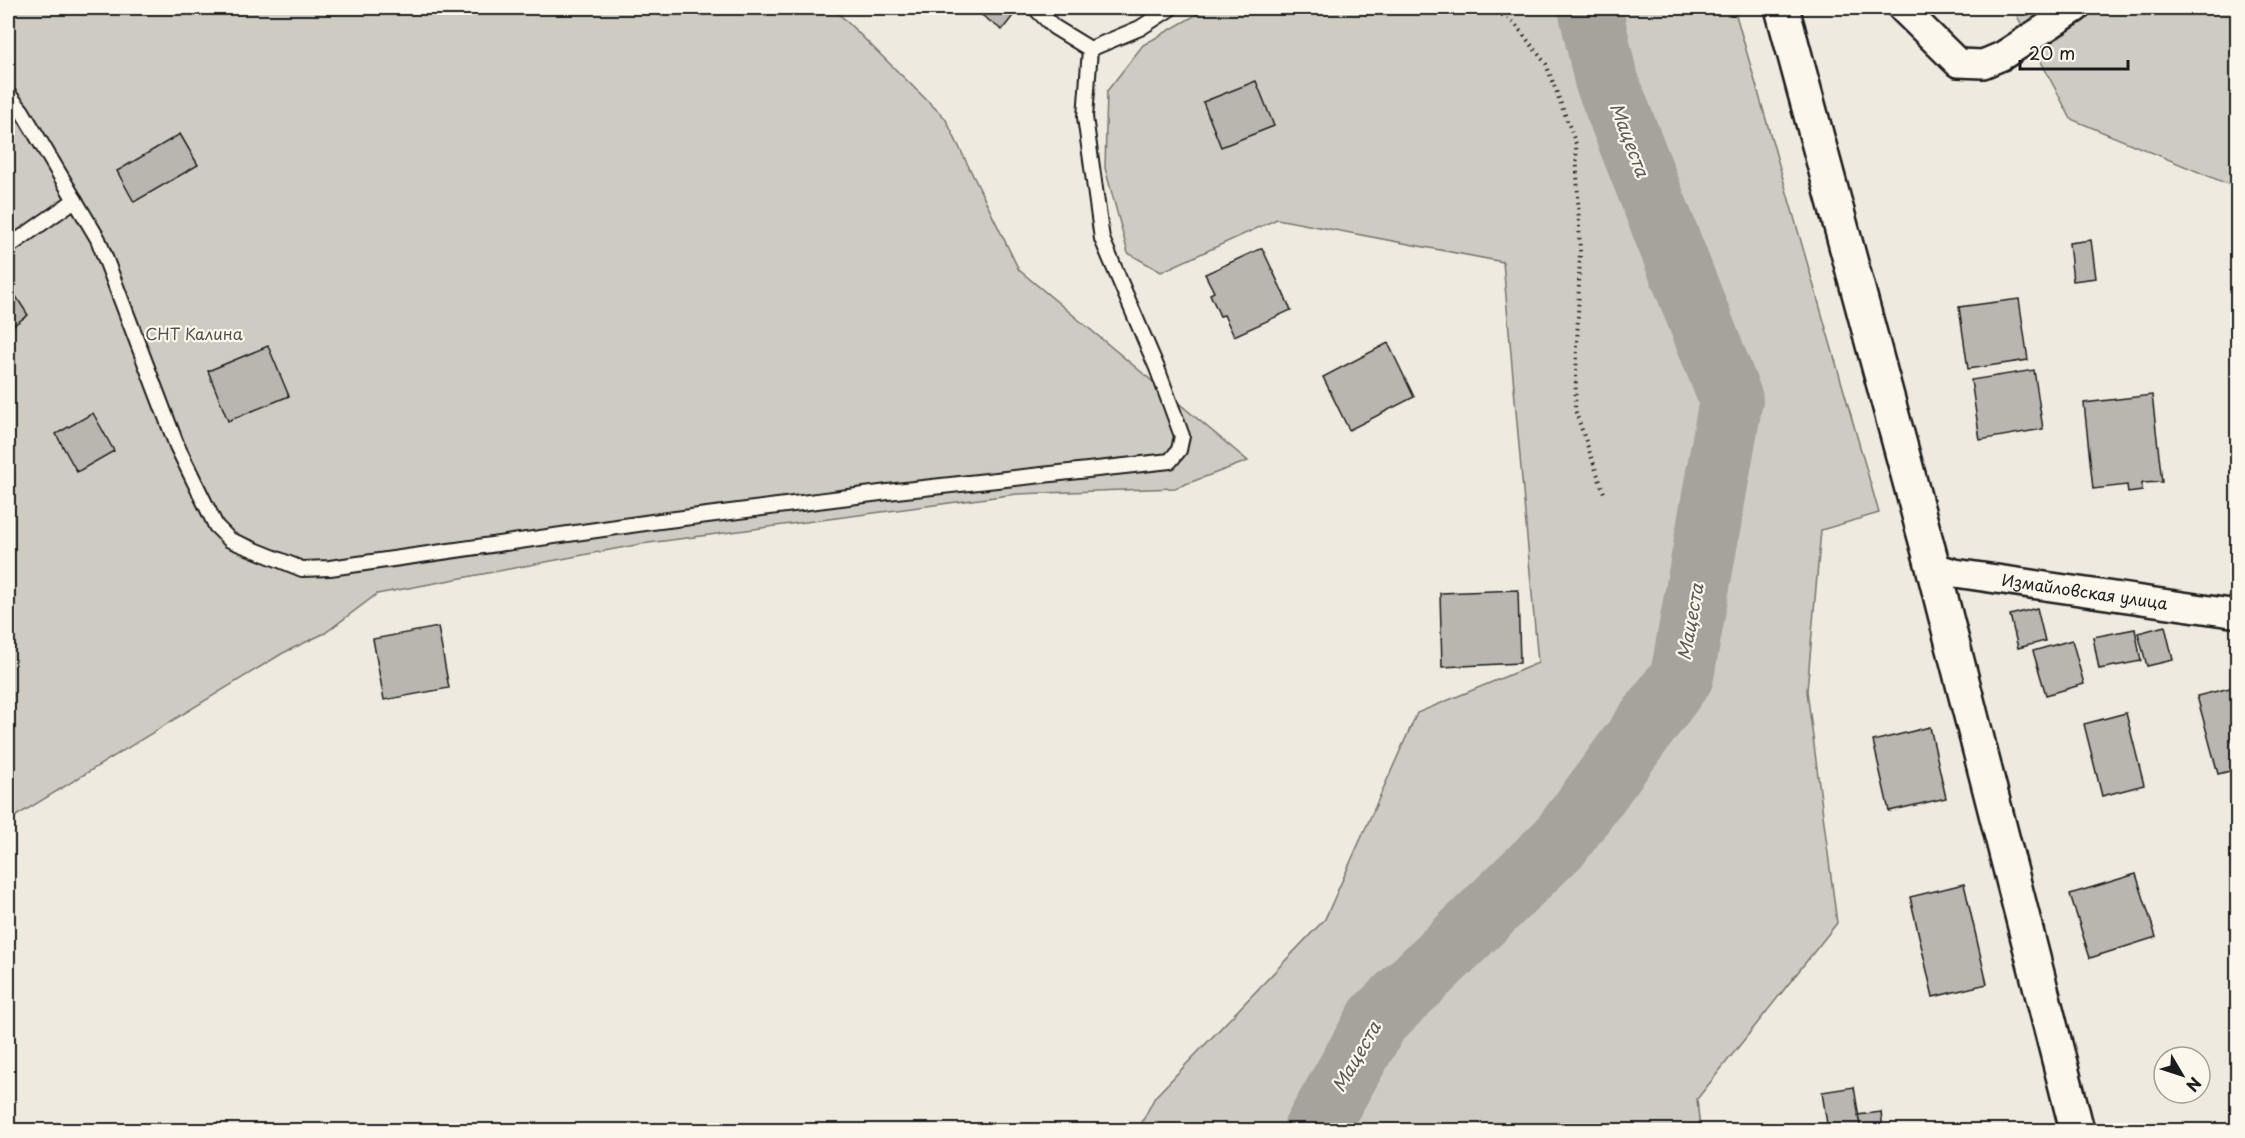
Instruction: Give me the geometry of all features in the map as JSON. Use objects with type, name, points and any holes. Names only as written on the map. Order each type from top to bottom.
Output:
[{"type":"street","points":[[1782,8],[1933,567],[2077,1131]]},
{"type":"street","points":[[1902,8],[1958,63],[1983,64],[2002,56],[2076,8]]},
{"type":"street","name":"Измайловская улица","points":[[1933,567],[1954,573],[2238,614]]},
{"type":"lane","points":[[1035,8],[1054,27],[1090,49]]},
{"type":"lane","points":[[1090,49],[1140,27],[1171,8]]},
{"type":"lane","points":[[8,94],[22,111],[98,239],[177,446],[216,526],[230,540],[302,569],[330,568],[652,522],[896,491],[1170,461],[1179,450],[1182,436],[1157,368],[1102,239],[1085,117],[1090,49]]},
{"type":"lane","points":[[8,247],[75,200]]},
{"type":"path","points":[[1492,8],[1515,24],[1546,64],[1576,144],[1580,252],[1575,410],[1605,496]]},
{"type":"green space","name":"СНТ Калина","points":[[8,8],[833,8],[945,118],[1019,270],[1248,461],[1175,488],[1017,494],[641,544],[377,594],[325,633],[283,653],[8,821]]},
{"type":"green space","points":[[1208,8],[1734,8],[1879,513],[1821,530],[1807,691],[1837,923],[1697,1099],[1700,1130],[1138,1130],[1155,1097],[1325,919],[1417,713],[1538,663],[1503,262],[1277,219],[1161,272],[1128,253],[1105,168],[1107,91],[1143,45]]},
{"type":"green space","points":[[2013,8],[2237,8],[2237,188],[2071,119]]},
{"type":"building","points":[[972,8],[1019,8],[1002,30]]},
{"type":"building","points":[[1938,8],[1973,8],[1965,13],[1944,15]]},
{"type":"building","points":[[1256,81],[1274,126],[1221,147],[1203,102]]},
{"type":"building","points":[[180,134],[198,165],[134,202],[117,171]]},
{"type":"building","points":[[2091,240],[2096,278],[2073,281],[2069,243]]},
{"type":"building","points":[[1262,248],[1291,310],[1234,336],[1224,315],[1220,316],[1210,294],[1214,292],[1205,274]]},
{"type":"building","points":[[8,284],[28,315],[8,329]]},
{"type":"building","points":[[2019,299],[2028,360],[1968,369],[1959,307]]},
{"type":"building","points":[[1388,343],[1414,397],[1349,430],[1323,377]]},
{"type":"building","points":[[268,346],[289,396],[228,421],[208,371]]},
{"type":"building","points":[[2034,370],[2043,429],[1980,440],[1971,380]]},
{"type":"building","points":[[2152,395],[2162,482],[2142,483],[2142,491],[2128,493],[2127,485],[2093,489],[2084,403]]},
{"type":"building","points":[[93,413],[114,451],[77,472],[56,434]]},
{"type":"building","points":[[1518,590],[1520,663],[1442,667],[1440,593]]},
{"type":"building","points":[[2037,608],[2045,641],[2018,648],[2010,615]]},
{"type":"building","points":[[2165,626],[2173,660],[2147,666],[2138,633]]},
{"type":"building","points":[[438,627],[449,688],[384,700],[373,639]]},
{"type":"building","points":[[2135,629],[2141,661],[2099,669],[2093,637]]},
{"type":"building","points":[[2072,640],[2084,684],[2046,695],[2033,651]]},
{"type":"building","points":[[2238,686],[2238,769],[2218,774],[2197,696]]},
{"type":"building","points":[[2126,713],[2144,785],[2102,796],[2084,724]]},
{"type":"building","points":[[1930,727],[1946,798],[1889,811],[1873,741]]},
{"type":"building","points":[[2136,874],[2156,937],[2090,958],[2070,894]]},
{"type":"building","points":[[1964,884],[1987,984],[1933,997],[1910,897]]},
{"type":"building","points":[[1854,1087],[1861,1130],[1828,1130],[1822,1092]]},
{"type":"building","points":[[1881,1112],[1883,1130],[1861,1130],[1858,1115]]},
{"type":"waterway","name":"Мацеста","points":[[1315,1130],[1378,1019],[1560,842],[1682,676],[1731,400],[1606,80],[1590,8]]}]
